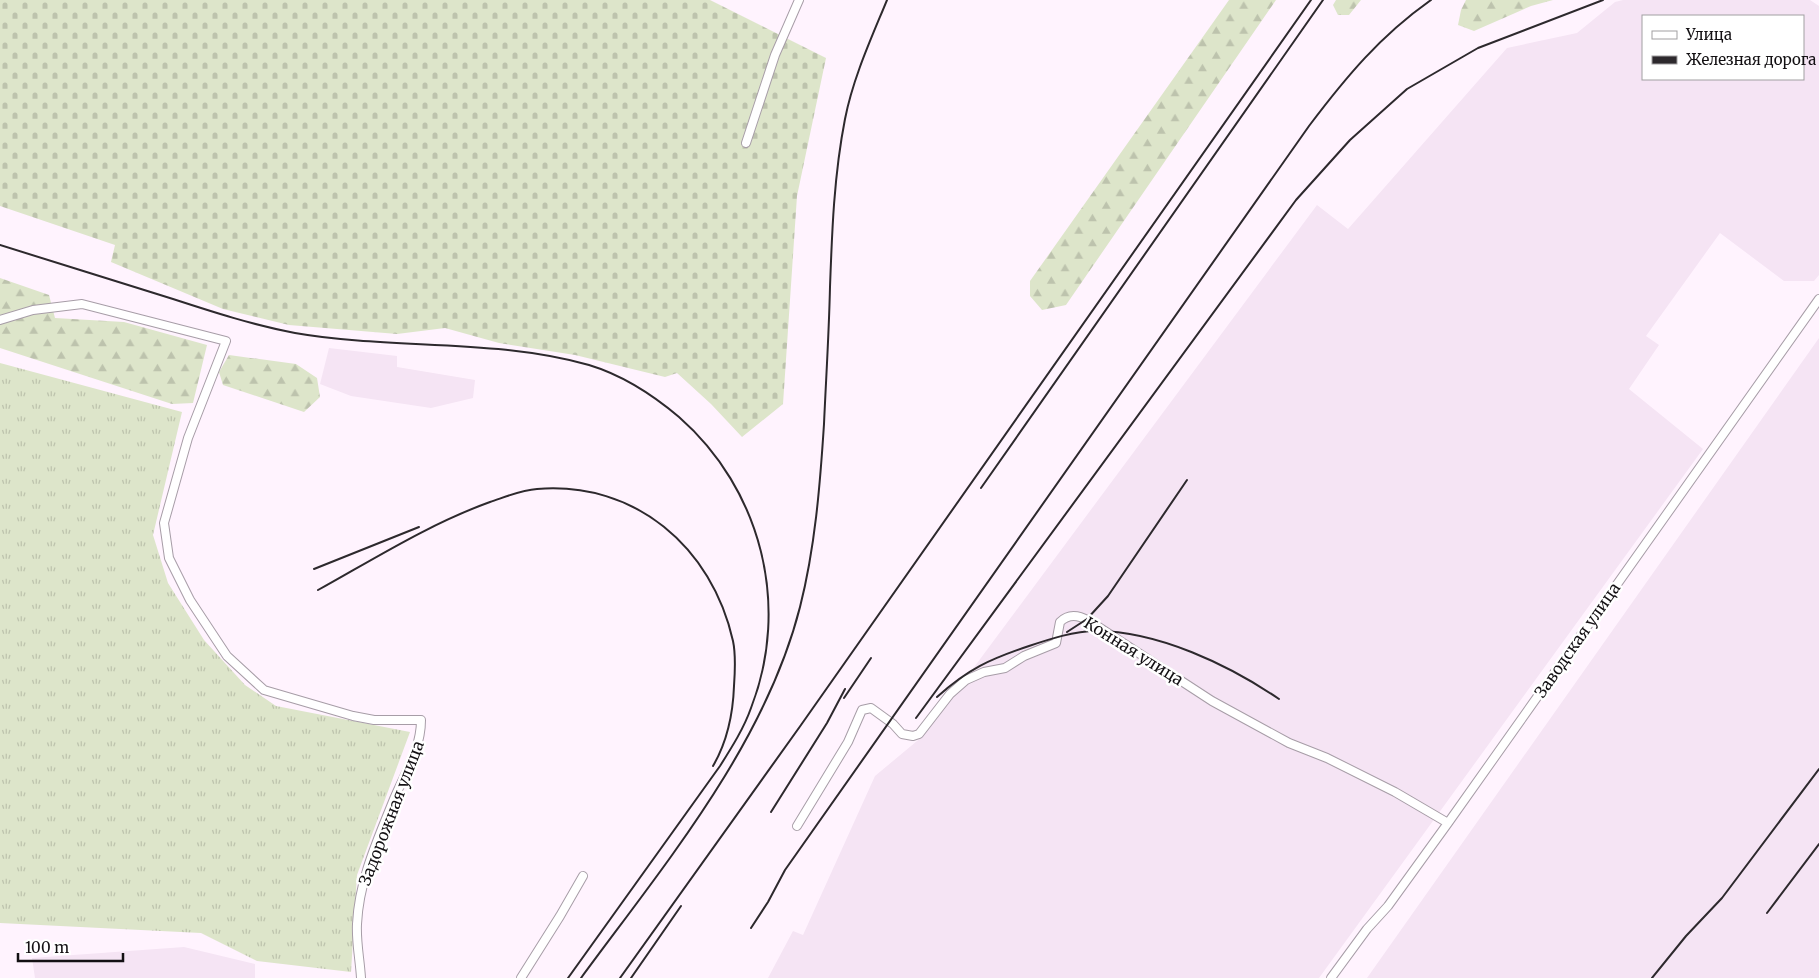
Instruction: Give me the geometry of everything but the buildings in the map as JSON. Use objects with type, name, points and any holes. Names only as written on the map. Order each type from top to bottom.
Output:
[{"type":"street","points":[[746,143],[776,56],[799,0]]},
{"type":"street","name":"Заводская улица","points":[[1331,978],[1367,929],[1388,906],[1448,823],[1819,299]]},
{"type":"street","name":"Задорожная улица","points":[[0,320],[33,310],[82,304],[226,341],[188,438],[164,523],[169,558],[190,600],[227,656],[264,690],[353,716],[374,720],[421,720],[421,732],[413,760],[404,775],[363,882],[357,925],[361,978]]},
{"type":"street","name":"Конная улица","points":[[796,826],[848,742],[862,710],[871,708],[906,736],[919,734],[957,686],[973,676],[1005,668],[1024,656],[1056,643],[1060,622],[1068,616],[1087,619],[1217,704],[1289,743],[1327,758],[1395,792],[1448,823]]},
{"type":"street","points":[[521,978],[583,876]]},
{"type":"shaded area","points":[[1623,0],[1810,0],[1819,6],[1819,275],[1814,281],[1784,281],[1720,233],[1646,336],[1659,345],[1629,389],[1703,449],[1319,978],[768,978],[793,931],[803,935],[875,776],[923,736],[1317,205],[1348,229],[1507,48],[1577,33],[1615,2]]},
{"type":"shaded area","points":[[1819,338],[1819,978],[1367,978]]},
{"type":"shaded area","points":[[329,348],[397,356],[397,367],[475,380],[473,398],[431,408],[351,396],[320,384]]},
{"type":"shaded area","points":[[184,947],[255,964],[255,978],[35,978],[32,958]]},
{"type":"green space","points":[[0,0],[710,0],[826,58],[797,196],[783,404],[742,437],[711,404],[677,373],[665,377],[575,355],[499,343],[445,328],[397,334],[289,325],[223,309],[111,262],[115,245],[0,206]]},
{"type":"green space","points":[[1229,0],[1276,0],[1066,305],[1042,310],[1030,296],[1030,281]]},
{"type":"green space","points":[[1336,0],[1361,0],[1349,15],[1338,15],[1333,5]]},
{"type":"green space","points":[[1466,0],[1553,0],[1531,6],[1474,31],[1458,25],[1461,10]]},
{"type":"green space","points":[[0,278],[49,295],[55,318],[124,322],[207,345],[193,403],[172,404],[0,348]]},
{"type":"green space","points":[[229,355],[296,364],[317,378],[320,397],[304,412],[223,385],[219,372]]},
{"type":"green space","points":[[0,363],[182,412],[153,535],[168,583],[204,640],[245,685],[276,706],[410,732],[357,875],[351,972],[257,961],[201,933],[0,923]]},
{"type":"railway","points":[[581,978],[678,847],[737,755],[763,707],[784,658],[800,607],[810,562],[821,470],[833,224],[841,140],[848,104],[863,59],[887,0]]},
{"type":"railway","points":[[620,978],[801,725],[1311,0]]},
{"type":"railway","points":[[981,488],[1323,0]]},
{"type":"railway","points":[[751,928],[768,902],[785,870],[1309,126],[1365,58],[1396,28],[1431,0]]},
{"type":"railway","points":[[916,718],[1296,200],[1350,140],[1407,89],[1478,48],[1603,0]]},
{"type":"railway","points":[[0,245],[218,313],[295,333],[368,341],[480,347],[517,351],[589,365],[625,380],[659,401],[679,417],[707,446],[730,478],[748,514],[761,551],[767,590],[768,629],[763,669],[748,715],[720,766],[568,978]]},
{"type":"railway","points":[[1067,632],[1087,619],[1108,596],[1187,480]]},
{"type":"railway","points":[[318,590],[445,521],[519,492],[537,489],[573,489],[606,496],[637,509],[664,527],[688,549],[707,576],[723,607],[735,652],[733,696],[726,738],[713,766]]},
{"type":"railway","points":[[314,569],[419,527]]},
{"type":"railway","points":[[937,697],[969,672],[1003,656],[1062,636],[1096,631],[1144,637],[1192,652],[1238,674],[1279,699]]},
{"type":"railway","points":[[844,698],[871,658]]},
{"type":"railway","points":[[771,812],[827,723],[845,689]]},
{"type":"railway","points":[[1652,978],[1686,936],[1722,898],[1819,769]]},
{"type":"railway","points":[[1767,913],[1819,844]]},
{"type":"railway","points":[[631,978],[681,906]]}]
